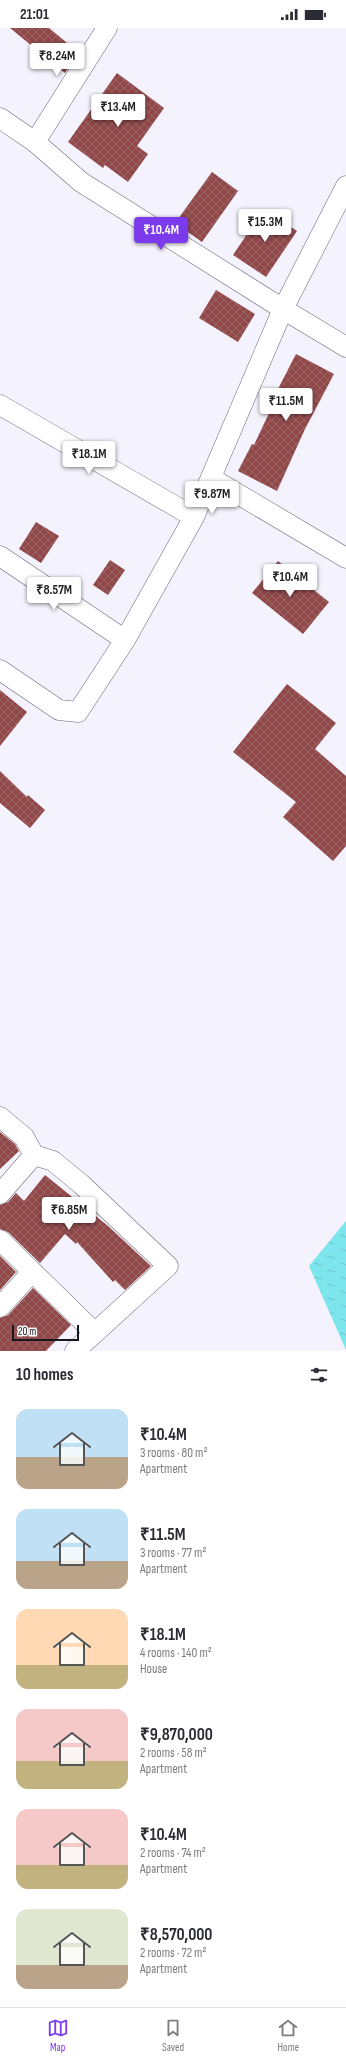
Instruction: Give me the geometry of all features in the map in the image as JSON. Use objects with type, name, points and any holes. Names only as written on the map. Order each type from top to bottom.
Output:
[{"type":"street","points":[[34,142],[107,28]]},
{"type":"street","points":[[0,118],[34,142],[82,182],[346,347]]},
{"type":"street","points":[[0,670],[59,710],[78,712],[125,640],[194,517],[283,309],[346,186]]},
{"type":"street","points":[[0,405],[194,517]]},
{"type":"street","points":[[211,478],[346,558]]},
{"type":"street","points":[[0,556],[125,640]]},
{"type":"street","points":[[0,1117],[24,1137],[34,1155],[52,1161],[81,1184],[168,1266],[75,1351]]},
{"type":"street","points":[[0,1194],[34,1155]]},
{"type":"street","points":[[0,1240],[95,1333]]},
{"type":"street","points":[[0,1307],[32,1272]]},
{"type":"water","points":[[346,1221],[346,1350],[309,1266]]},
{"type":"building","points":[[10,28],[49,28],[78,52],[65,73]]},
{"type":"building","points":[[117,73],[164,108],[137,146],[148,154],[128,182],[105,165],[103,168],[68,142]]},
{"type":"building","points":[[212,172],[238,191],[202,242],[175,223]]},
{"type":"building","points":[[264,209],[297,231],[266,277],[233,255]]},
{"type":"building","points":[[216,290],[255,314],[238,342],[199,318]]},
{"type":"building","points":[[296,354],[334,374],[305,429],[277,491],[238,471],[252,444],[254,445],[279,392],[277,391]]},
{"type":"building","points":[[36,522],[59,536],[41,563],[19,549]]},
{"type":"building","points":[[110,560],[125,570],[108,595],[93,585]]},
{"type":"building","points":[[278,561],[329,602],[303,634],[252,593]]},
{"type":"building","points":[[287,684],[336,723],[315,749],[346,776],[346,846],[333,861],[283,817],[296,802],[233,752]]},
{"type":"building","points":[[0,690],[27,712],[0,746]]},
{"type":"building","points":[[0,771],[27,797],[28,795],[45,810],[30,828],[0,803]]},
{"type":"building","points":[[0,1132],[15,1144],[19,1151],[0,1169]]},
{"type":"building","points":[[45,1175],[108,1226],[151,1266],[125,1290],[115,1280],[113,1282],[77,1242],[76,1244],[65,1234],[40,1263],[8,1232],[0,1229],[0,1205],[8,1202],[16,1193],[24,1201]]},
{"type":"building","points":[[0,1256],[16,1272],[0,1290]]},
{"type":"building","points":[[33,1288],[71,1325],[46,1351],[0,1351],[0,1318],[8,1315]]}]
